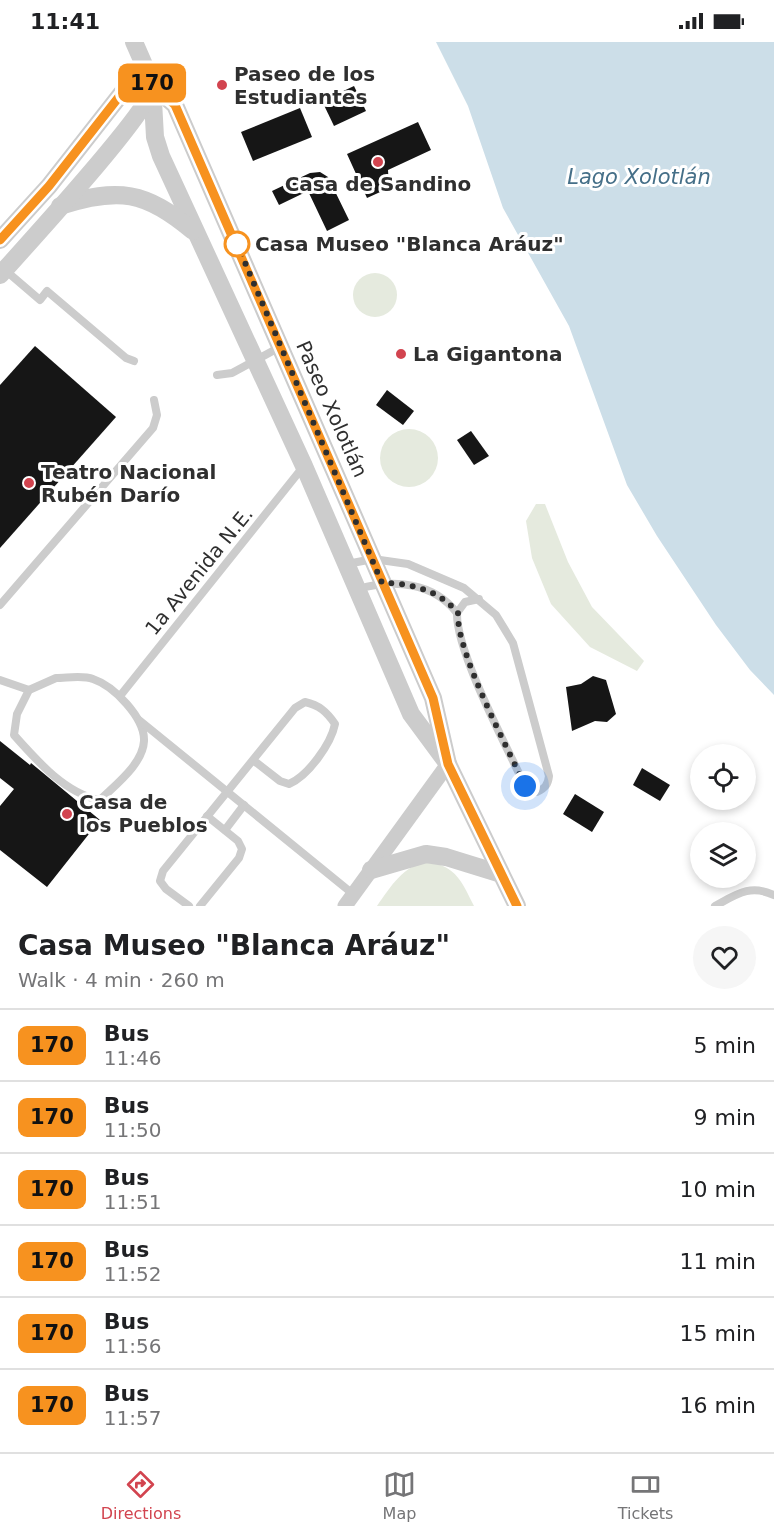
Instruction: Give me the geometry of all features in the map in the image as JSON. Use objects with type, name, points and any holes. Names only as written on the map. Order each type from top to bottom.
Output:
[{"type":"street","name":"Paseo Xolotlán","points":[[133,42],[152,83],[180,113],[433,698],[448,764]]},
{"type":"street","points":[[0,240],[49,186],[127,87],[135,70],[136,53],[133,42]]},
{"type":"street","points":[[2,272],[148,100],[152,83],[135,81],[127,87]]},
{"type":"street","name":"Paseo Xolotlán","points":[[152,83],[159,152],[304,466],[411,714],[448,764],[517,906]]},
{"type":"street","points":[[60,206],[97,195],[135,196],[165,208],[197,234]]},
{"type":"street","points":[[349,900],[448,764]]},
{"type":"street","points":[[371,870],[426,854],[447,857],[501,874]]},
{"type":"lane","points":[[2,272],[40,300],[47,291],[126,358],[134,361]]},
{"type":"lane","points":[[217,375],[232,373],[280,347]]},
{"type":"lane","points":[[0,605],[153,428],[157,415],[154,400]]},
{"type":"lane","name":"1a Avenida N.E.","points":[[120,696],[304,466]]},
{"type":"lane","points":[[347,564],[373,559],[408,564],[453,582],[479,599],[506,628],[513,643],[549,776],[548,784],[537,792],[525,786],[459,637],[458,613],[465,602],[479,599]]},
{"type":"lane","points":[[358,589],[382,583],[404,584],[429,591],[450,604],[458,613]]},
{"type":"lane","points":[[139,720],[144,742],[134,764],[100,800],[83,797],[34,759],[14,735],[17,714],[29,690],[56,678],[93,679],[120,696],[139,720],[228,791],[349,900]]},
{"type":"lane","points":[[0,680],[29,690]]},
{"type":"lane","points":[[189,906],[166,889],[160,881],[163,871],[207,816],[228,791],[253,760],[296,708],[305,702],[316,705],[329,714],[335,724],[333,735],[299,780],[289,784],[280,781],[253,760]]},
{"type":"lane","points":[[225,830],[244,805]]},
{"type":"lane","points":[[200,906],[239,858],[242,849],[225,830],[207,816]]},
{"type":"lane","points":[[715,906],[752,888],[774,895]]},
{"type":"shaded area","points":[[375,273],[384,274],[391,279],[396,286],[396,304],[391,311],[384,316],[375,317],[366,316],[359,311],[354,304],[353,295],[354,286],[359,279],[366,274]]},
{"type":"shaded area","points":[[409,429],[425,434],[433,442],[438,458],[433,474],[425,482],[409,487],[393,482],[385,474],[380,458],[385,442],[393,434]]},
{"type":"shaded area","points":[[536,504],[545,504],[568,562],[592,607],[644,661],[637,671],[590,647],[551,604],[532,558],[526,521]]},
{"type":"shaded area","points":[[428,861],[452,871],[474,906],[377,906],[404,872]]},
{"type":"water","name":"Lago Xolotlán","points":[[436,42],[774,42],[774,695],[750,670],[716,625],[657,536],[627,485],[569,326],[503,208],[468,106]]},
{"type":"building","points":[[354,86],[366,111],[334,126],[322,101]]},
{"type":"building","points":[[300,108],[312,137],[253,161],[241,132]]},
{"type":"building","name":"Casa de Sandino","points":[[418,122],[431,150],[388,170],[389,188],[367,198],[347,154]]},
{"type":"building","name":"Casa Museo \"Blanca Aráuz\"","points":[[320,172],[328,177],[349,220],[327,231],[308,191],[279,205],[272,191],[310,173]]},
{"type":"building","name":"Teatro Nacional Rubén Darío","points":[[35,346],[116,417],[0,548],[0,385]]},
{"type":"building","points":[[387,390],[414,411],[403,425],[376,405]]},
{"type":"building","points":[[471,431],[489,456],[474,465],[457,440]]},
{"type":"building","points":[[593,676],[606,680],[616,714],[607,722],[595,721],[572,731],[566,687],[581,684]]},
{"type":"building","name":"Casa de los Pueblos","points":[[0,741],[30,765],[31,763],[100,820],[47,887],[0,850],[0,806],[14,789],[0,778]]},
{"type":"building","points":[[642,768],[670,785],[660,801],[633,785]]},
{"type":"building","points":[[575,794],[604,812],[592,832],[563,814]]},
{"type":"bus line","name":"170","points":[[0,240],[49,186],[129,84],[135,81],[148,81],[175,105],[433,698],[448,764],[517,906]]},
{"type":"place","name":"Paseo de los Estudiantes","points":[[222,85]]},
{"type":"place","name":"Casa de Sandino","points":[[378,162]]},
{"type":"place","name":"Casa Museo \"Blanca Aráuz\"","points":[[237,244]]},
{"type":"place","name":"La Gigantona","points":[[401,354]]},
{"type":"place","name":"Teatro Nacional Rubén Darío","points":[[29,483]]},
{"type":"place","name":"Casa de los Pueblos","points":[[67,814]]},
{"type":"route","points":[[237,244],[382,583],[404,584],[429,591],[441,597],[458,613],[457,626],[464,651],[525,786]]}]
